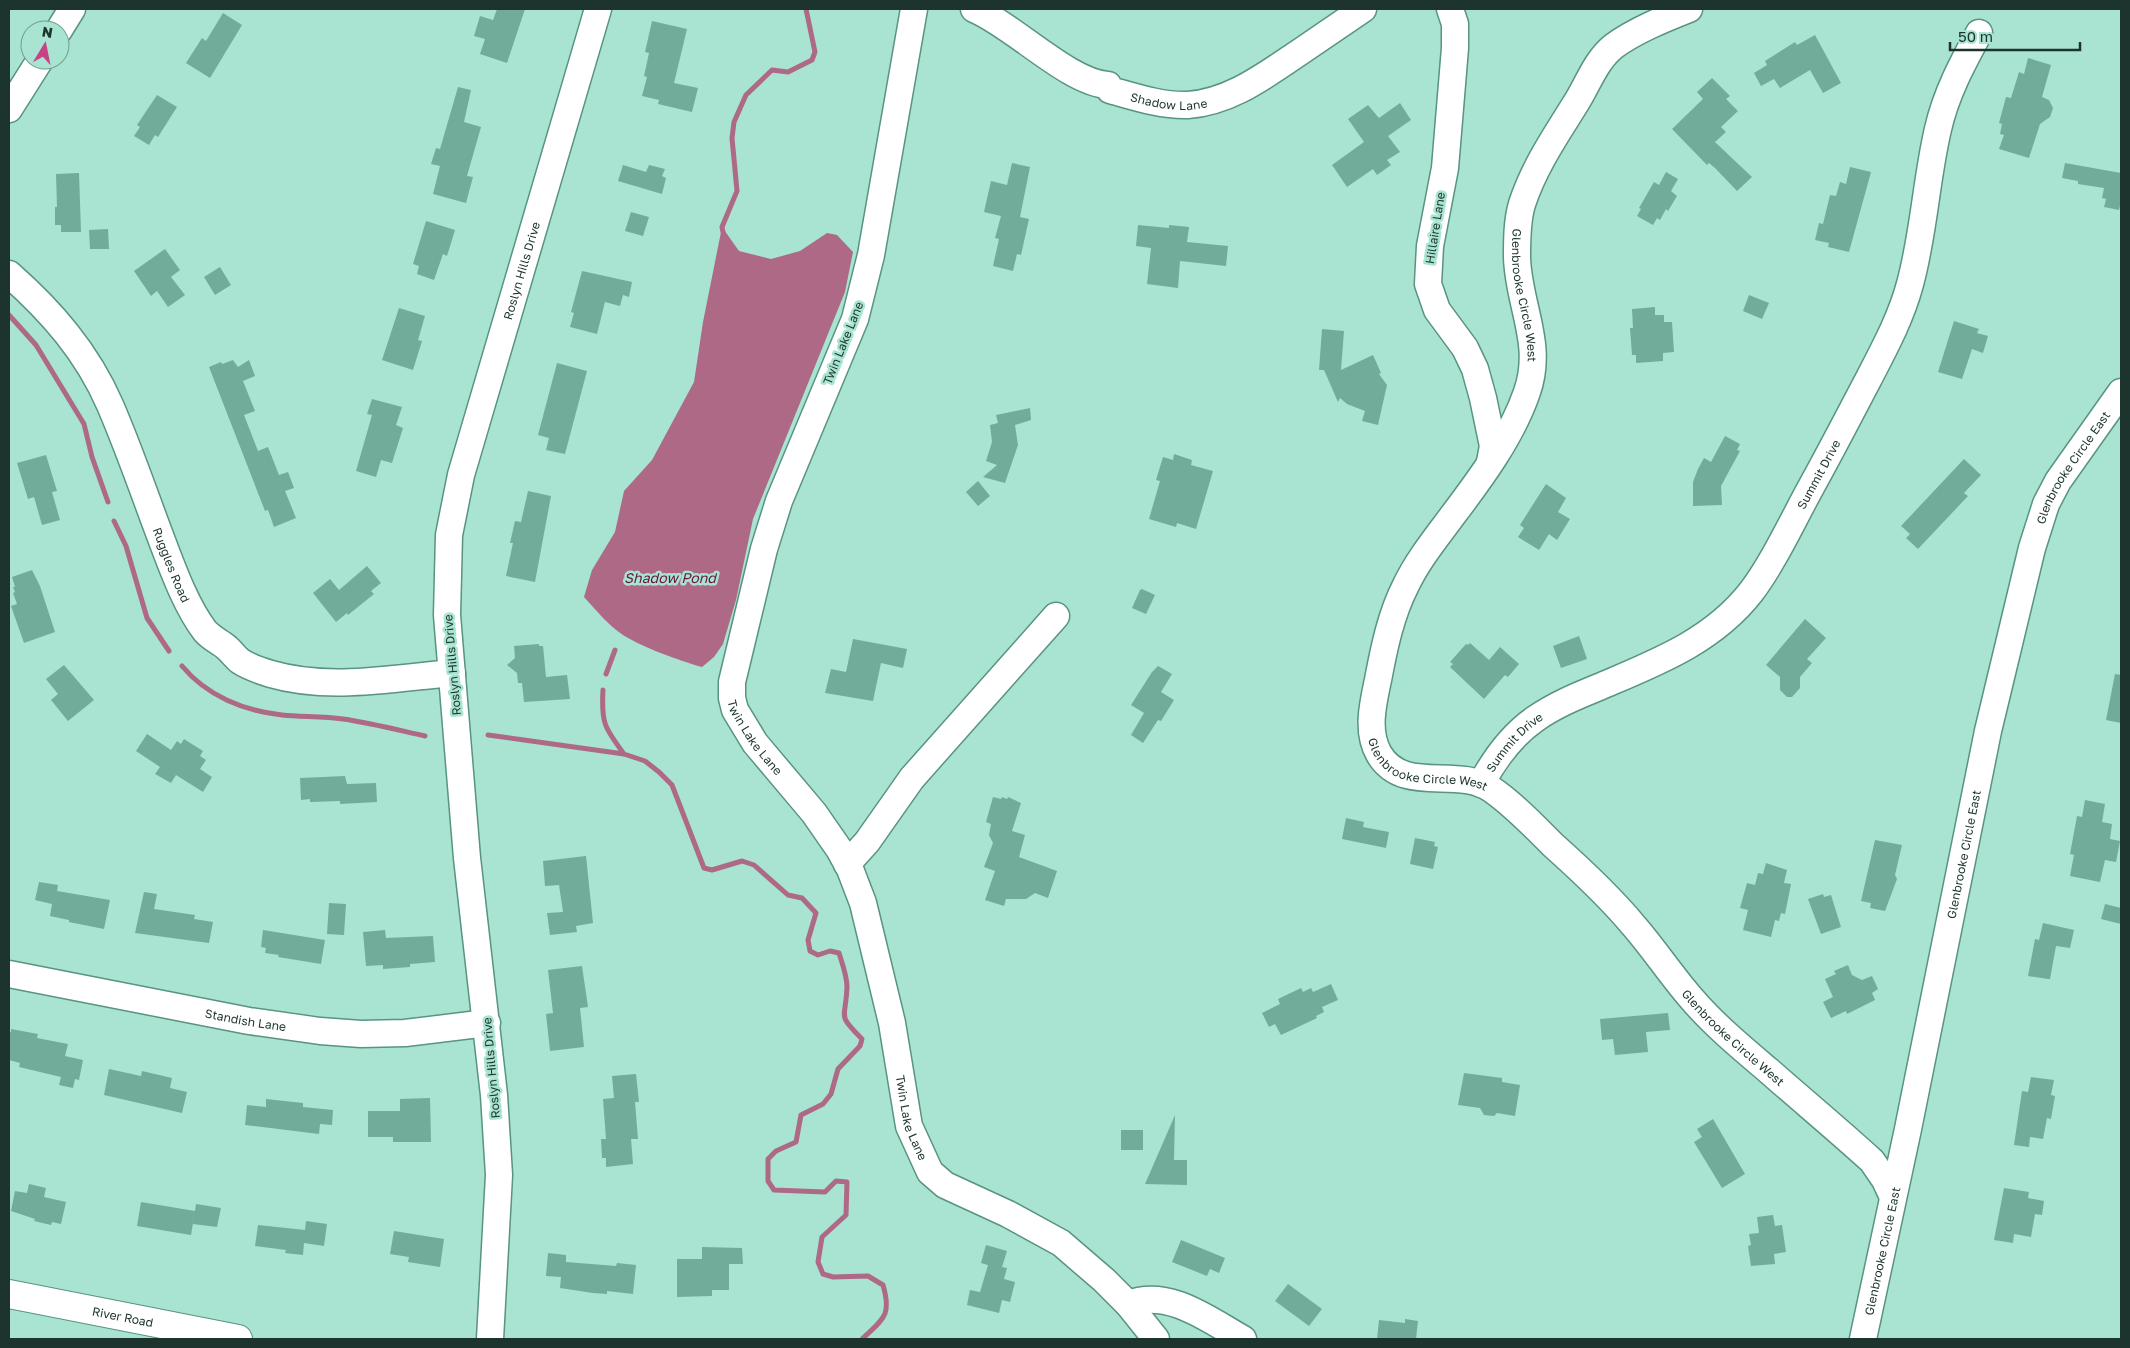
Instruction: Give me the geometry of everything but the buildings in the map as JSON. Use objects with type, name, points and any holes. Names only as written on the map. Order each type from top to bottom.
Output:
[{"type":"main road","name":"River Road","points":[[9,1294],[238,1339]]},
{"type":"street","points":[[65,20],[72,9]]},
{"type":"street","name":"Roslyn Hills Drive","points":[[490,1339],[498,1175],[494,1095],[467,858],[447,615],[446,569],[449,535],[461,475],[598,9]]},
{"type":"street","name":"Twin Lake Lane","points":[[914,9],[872,255],[863,294],[855,318],[779,501],[764,549],[732,682],[732,698],[740,720],[755,743],[814,813],[847,864],[862,903],[877,958],[892,1023],[909,1126],[930,1172],[950,1188],[1008,1214],[1061,1243],[1104,1280],[1128,1304],[1156,1339]]},
{"type":"street","name":"Shadow Lane","points":[[974,9],[1003,25],[1074,73],[1097,84],[1108,85],[1110,90],[1168,104],[1188,105],[1214,100],[1244,88],[1363,9]]},
{"type":"street","name":"Hillaire Lane","points":[[1450,9],[1454,24],[1454,57],[1445,168],[1430,246],[1428,284],[1433,302],[1465,348],[1475,369],[1493,446],[1490,463]]},
{"type":"street","name":"Glenbrooke Circle West","points":[[1689,9],[1625,39],[1610,49],[1594,71],[1534,174],[1521,206],[1517,258],[1534,347],[1534,367],[1528,389],[1516,419],[1490,463],[1420,560],[1405,586],[1384,647],[1375,694],[1372,723],[1373,740],[1380,756],[1390,768],[1399,773],[1418,778],[1467,780],[1481,784],[1527,819],[1633,924],[1691,998],[1721,1030],[1843,1134],[1872,1162],[1885,1180],[1892,1195]]},
{"type":"street","name":"Summit Drive","points":[[1481,784],[1492,764],[1534,719],[1558,704],[1636,672],[1692,644],[1714,630],[1733,614],[1752,590],[1839,436],[1896,323],[1910,287],[1920,246],[1938,127],[1954,80],[1979,33]]},
{"type":"street","points":[[9,109],[34,70]]},
{"type":"street","name":"Ruggles Road","points":[[9,274],[44,306],[84,356],[110,404],[173,569],[194,614],[206,633],[240,660],[251,666],[272,674],[305,680],[342,682],[452,673]]},
{"type":"street","name":"Glenbrooke Circle East","points":[[1862,1339],[1892,1195],[1908,1130],[1988,731],[2032,548],[2046,504],[2058,482],[2121,392]]},
{"type":"street","points":[[847,864],[866,842],[912,778],[1056,616]]},
{"type":"street","name":"Standish Lane","points":[[9,974],[249,1021],[320,1032],[361,1034],[405,1033],[487,1023]]},
{"type":"street","points":[[1128,1304],[1152,1299],[1167,1300],[1188,1309],[1243,1339]]},
{"type":"water","name":"Shadow Pond","points":[[722,227],[739,251],[771,259],[800,251],[827,233],[837,235],[853,252],[845,292],[753,519],[736,600],[723,644],[714,657],[702,667],[661,653],[623,635],[607,622],[584,597],[592,570],[615,532],[624,491],[652,460],[694,382],[703,322]]},
{"type":"waterway","points":[[723,232],[722,227],[737,191],[732,138],[734,122],[746,95],[772,70],[788,72],[812,60],[815,52],[806,9]]},
{"type":"waterway","points":[[9,315],[36,345],[84,424],[92,457],[108,502]]},
{"type":"waterway","points":[[114,521],[126,546],[147,618],[169,651]]},
{"type":"waterway","points":[[606,674],[615,650]]},
{"type":"waterway","points":[[182,666],[203,686],[240,706],[282,715],[343,719],[425,736]]},
{"type":"waterway","points":[[603,690],[603,711],[606,725],[612,738],[624,754]]},
{"type":"waterway","points":[[488,735],[624,754],[645,761],[672,785],[704,868],[712,870],[742,861],[754,865],[788,895],[802,898],[816,913],[808,940],[810,951],[818,955],[830,951],[839,953],[847,983],[844,1016],[849,1025],[862,1039],[860,1046],[838,1069],[831,1094],[823,1104],[801,1115],[796,1142],[776,1151],[768,1159],[768,1181],[774,1190],[825,1192],[836,1181],[847,1182],[846,1215],[822,1237],[818,1262],[823,1274],[833,1277],[868,1276],[883,1285],[886,1295],[884,1316],[862,1339]]}]
